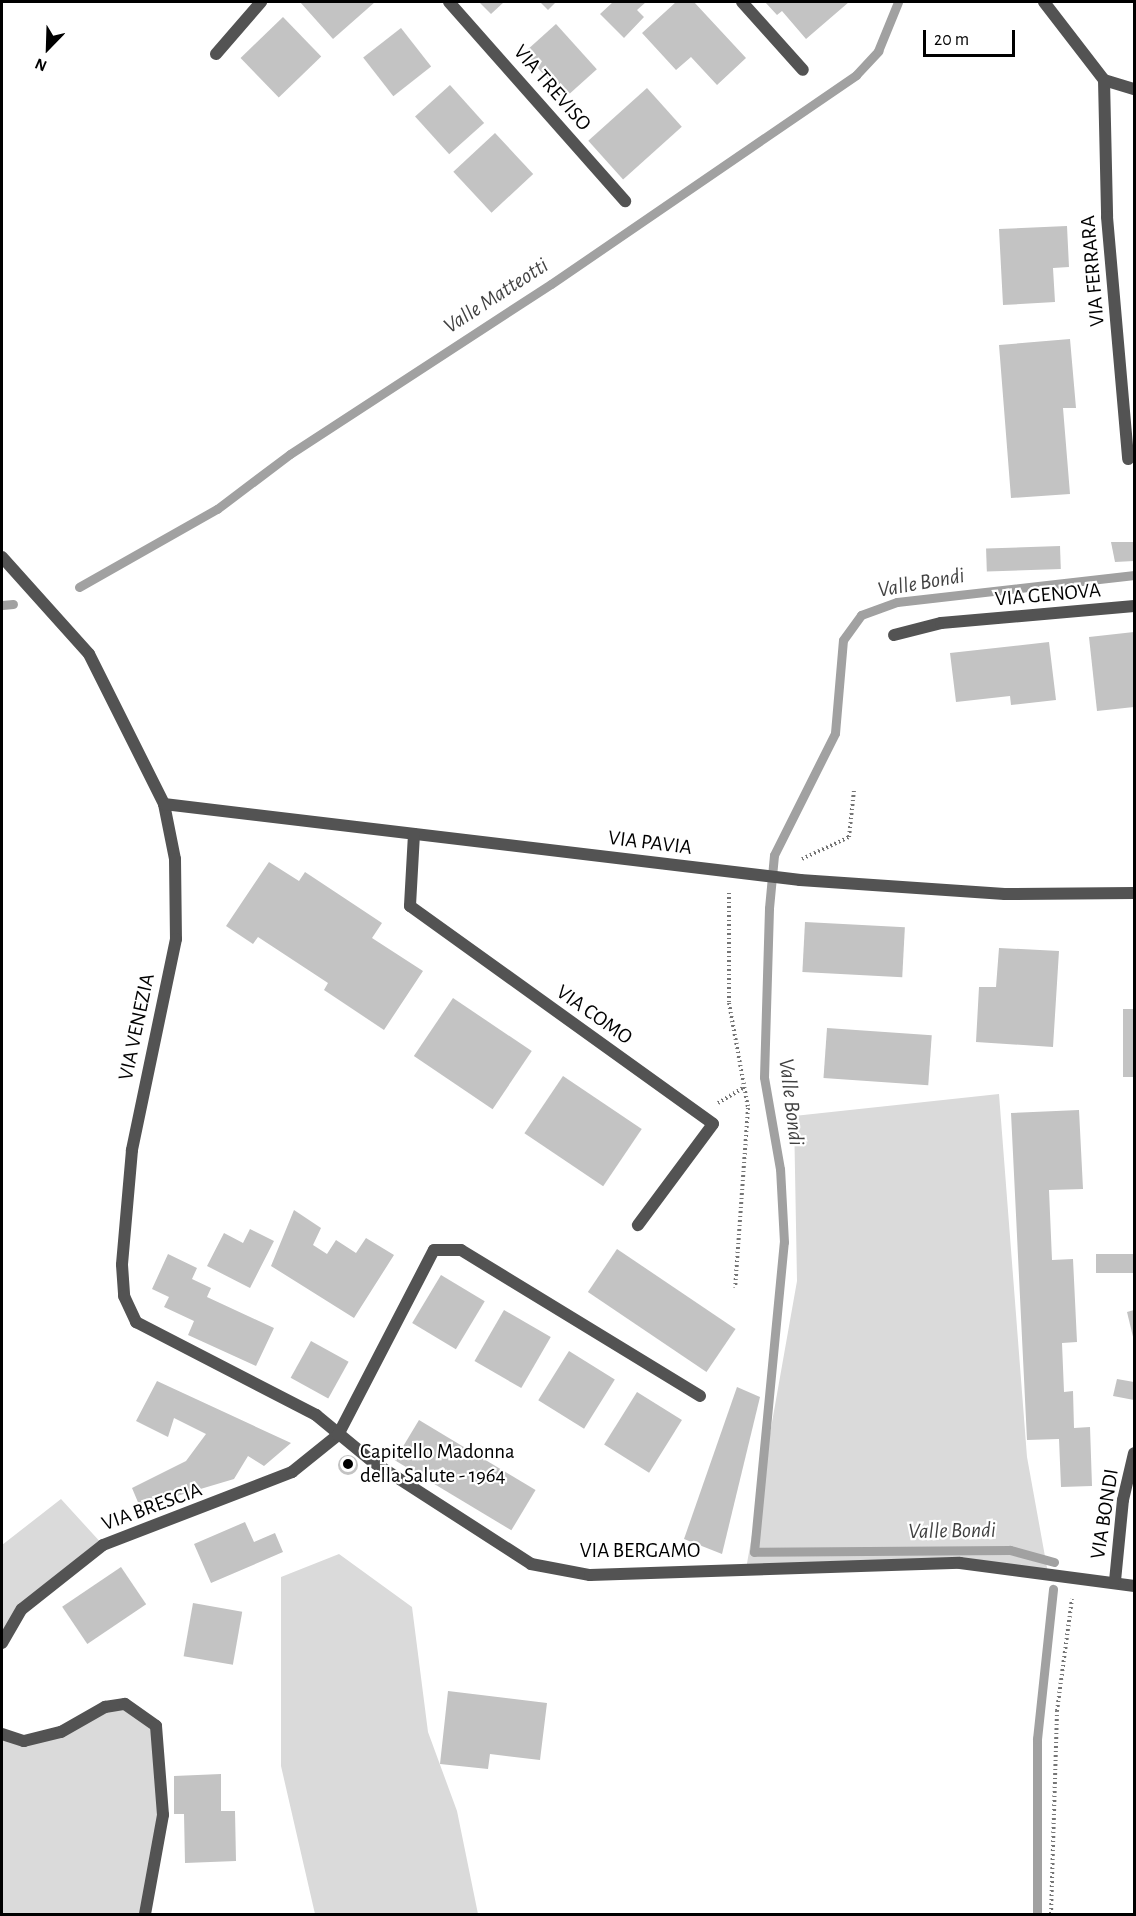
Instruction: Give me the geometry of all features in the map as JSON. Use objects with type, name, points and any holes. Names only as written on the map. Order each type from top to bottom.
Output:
[{"type":"street","points":[[216,54],[261,2]]},
{"type":"street","name":"VIA TREVISO","points":[[449,2],[626,201]]},
{"type":"street","points":[[742,2],[803,70]]},
{"type":"street","points":[[1044,2],[1104,80],[1134,89]]},
{"type":"street","name":"VIA FERRARA","points":[[1104,80],[1107,216],[1128,459]]},
{"type":"street","name":"VIA VENEZIA","points":[[2,557],[89,654],[164,804],[175,859],[176,939],[132,1150],[124,1296],[136,1322],[159,1337],[316,1415],[338,1435]]},
{"type":"street","name":"VIA GENOVA","points":[[894,635],[941,624],[1134,606]]},
{"type":"street","name":"VIA PAVIA","points":[[164,804],[800,880],[1005,894],[1134,893]]},
{"type":"street","name":"VIA COMO","points":[[414,834],[410,906],[713,1124],[639,1225]]},
{"type":"street","points":[[338,1435],[434,1250],[461,1250],[700,1396]]},
{"type":"street","name":"VIA BERGAMO","points":[[338,1435],[531,1564],[590,1575],[960,1563],[1114,1581],[1134,1586]]},
{"type":"street","name":"VIA BRESCIA","points":[[2,1643],[22,1609],[103,1545],[292,1472],[338,1435]]},
{"type":"street","name":"VIA BONDI","points":[[1114,1581],[1123,1500],[1134,1453]]},
{"type":"street","points":[[2,1734],[24,1741],[61,1732],[105,1707],[125,1704],[156,1726],[163,1815],[145,1914]]},
{"type":"path","points":[[800,880],[802,855],[849,837],[854,790]]},
{"type":"path","points":[[731,872],[729,1003],[748,1108],[735,1288]]},
{"type":"path","points":[[1051,1914],[1057,1711],[1075,1577]]},
{"type":"shaded area","points":[[999,1094],[1027,1457],[1048,1573],[960,1563],[746,1569],[797,1281],[794,1116]]},
{"type":"shaded area","points":[[61,1499],[103,1545],[22,1609],[2,1643],[2,1545]]},
{"type":"shaded area","points":[[339,1554],[412,1607],[428,1732],[457,1811],[478,1914],[315,1914],[281,1766],[281,1577]]},
{"type":"shaded area","points":[[125,1704],[156,1726],[163,1815],[145,1914],[2,1914],[2,1734],[24,1741]]},
{"type":"building","points":[[300,2],[375,2],[333,39]]},
{"type":"building","points":[[479,2],[504,2],[491,14]]},
{"type":"building","points":[[540,2],[556,2],[548,10]]},
{"type":"building","points":[[613,2],[646,2],[637,10],[644,17],[624,38],[600,14]]},
{"type":"building","points":[[676,2],[694,2],[746,58],[717,85],[691,57],[676,70],[642,33]]},
{"type":"building","points":[[765,2],[849,2],[806,39],[782,11],[777,15]]},
{"type":"building","points":[[283,17],[321,57],[279,98],[241,58]]},
{"type":"building","points":[[556,24],[597,69],[565,98],[524,53]]},
{"type":"building","points":[[401,28],[431,67],[393,96],[363,58]]},
{"type":"building","points":[[450,85],[484,123],[449,154],[415,116]]},
{"type":"building","points":[[647,88],[682,127],[623,180],[588,141]]},
{"type":"building","points":[[495,133],[533,174],[492,213],[453,172]]},
{"type":"building","points":[[1067,226],[1069,267],[1053,268],[1055,302],[1003,305],[999,229]]},
{"type":"building","points":[[1070,339],[1076,408],[1063,408],[1070,494],[1011,498],[999,345]]},
{"type":"building","points":[[1111,542],[1134,542],[1134,561],[1115,562]]},
{"type":"building","points":[[1060,546],[1061,569],[987,572],[986,549]]},
{"type":"building","points":[[1134,632],[1134,707],[1097,711],[1089,637]]},
{"type":"building","points":[[1049,642],[1056,700],[1011,705],[1010,696],[956,702],[950,653]]},
{"type":"building","points":[[269,862],[299,881],[305,872],[382,923],[372,938],[423,971],[384,1030],[324,990],[328,983],[258,937],[253,944],[226,926]]},
{"type":"building","points":[[805,922],[905,927],[902,977],[802,972]]},
{"type":"building","points":[[999,948],[1059,951],[1053,1047],[976,1042],[979,987],[996,987]]},
{"type":"building","points":[[453,998],[532,1051],[493,1109],[414,1056]]},
{"type":"building","points":[[1123,1009],[1134,1009],[1134,1077],[1123,1077]]},
{"type":"building","points":[[827,1028],[932,1035],[928,1085],[824,1078]]},
{"type":"building","points":[[563,1076],[642,1129],[603,1186],[524,1133]]},
{"type":"building","points":[[1079,1110],[1083,1189],[1049,1190],[1052,1260],[1073,1259],[1077,1342],[1062,1343],[1064,1392],[1073,1391],[1074,1428],[1090,1427],[1092,1486],[1061,1487],[1059,1439],[1027,1440],[1011,1113]]},
{"type":"building","points":[[294,1210],[321,1228],[313,1245],[327,1254],[336,1240],[356,1253],[366,1238],[394,1255],[354,1318],[271,1266]]},
{"type":"building","points":[[250,1229],[274,1241],[250,1288],[207,1266],[224,1233],[243,1243]]},
{"type":"building","points":[[617,1249],[736,1329],[706,1372],[588,1292]]},
{"type":"building","points":[[168,1254],[197,1268],[192,1279],[211,1288],[207,1297],[274,1328],[256,1366],[188,1335],[194,1321],[164,1307],[169,1297],[152,1289]]},
{"type":"building","points":[[1096,1254],[1134,1254],[1134,1273],[1096,1273]]},
{"type":"building","points":[[441,1275],[485,1301],[456,1349],[412,1323]]},
{"type":"building","points":[[504,1310],[551,1337],[521,1388],[474,1361]]},
{"type":"building","points":[[1134,1310],[1134,1341],[1127,1312]]},
{"type":"building","points":[[311,1341],[349,1362],[328,1399],[291,1378]]},
{"type":"building","points":[[569,1351],[615,1380],[584,1429],[538,1400]]},
{"type":"building","points":[[1117,1379],[1134,1382],[1134,1400],[1113,1396]]},
{"type":"building","points":[[157,1381],[291,1443],[264,1466],[248,1456],[234,1479],[140,1507],[132,1488],[186,1461],[206,1434],[174,1418],[168,1437],[136,1421]]},
{"type":"building","points":[[737,1387],[760,1397],[722,1554],[684,1539]]},
{"type":"building","points":[[637,1392],[682,1420],[649,1473],[604,1445]]},
{"type":"building","points":[[419,1420],[536,1490],[511,1530],[395,1460]]},
{"type":"building","name":"Capitello Madonna della Salute - 1964","points":[[348,1455],[355,1458],[358,1465],[355,1472],[348,1475],[341,1472],[338,1465],[341,1458]]},
{"type":"building","points":[[245,1522],[254,1542],[275,1533],[283,1552],[211,1583],[194,1544]]},
{"type":"building","points":[[121,1567],[146,1604],[87,1644],[62,1607]]},
{"type":"building","points":[[193,1603],[242,1612],[233,1665],[184,1656]]},
{"type":"building","points":[[448,1691],[547,1703],[540,1760],[490,1754],[488,1769],[440,1764]]},
{"type":"building","points":[[221,1774],[221,1811],[235,1811],[236,1861],[185,1863],[184,1814],[174,1814],[174,1776]]},
{"type":"waterway","name":"Valle Matteotti","points":[[79,587],[217,509],[290,454],[551,284],[856,75],[878,51],[898,2]]},
{"type":"waterway","name":"Valle Bondi","points":[[1054,1562],[1010,1550],[754,1552],[784,1242],[780,1169],[764,1077],[769,908],[774,855],[835,733],[843,640],[861,615],[897,602],[1134,575]]},
{"type":"waterway","name":"Valle Matteotti","points":[[2,605],[13,604]]},
{"type":"waterway","name":"Valle Bondi","points":[[1037,1914],[1037,1739],[1053,1589]]},
{"type":"place","name":"Capitello Madonna della Salute - 1964","points":[[348,1464]]}]
